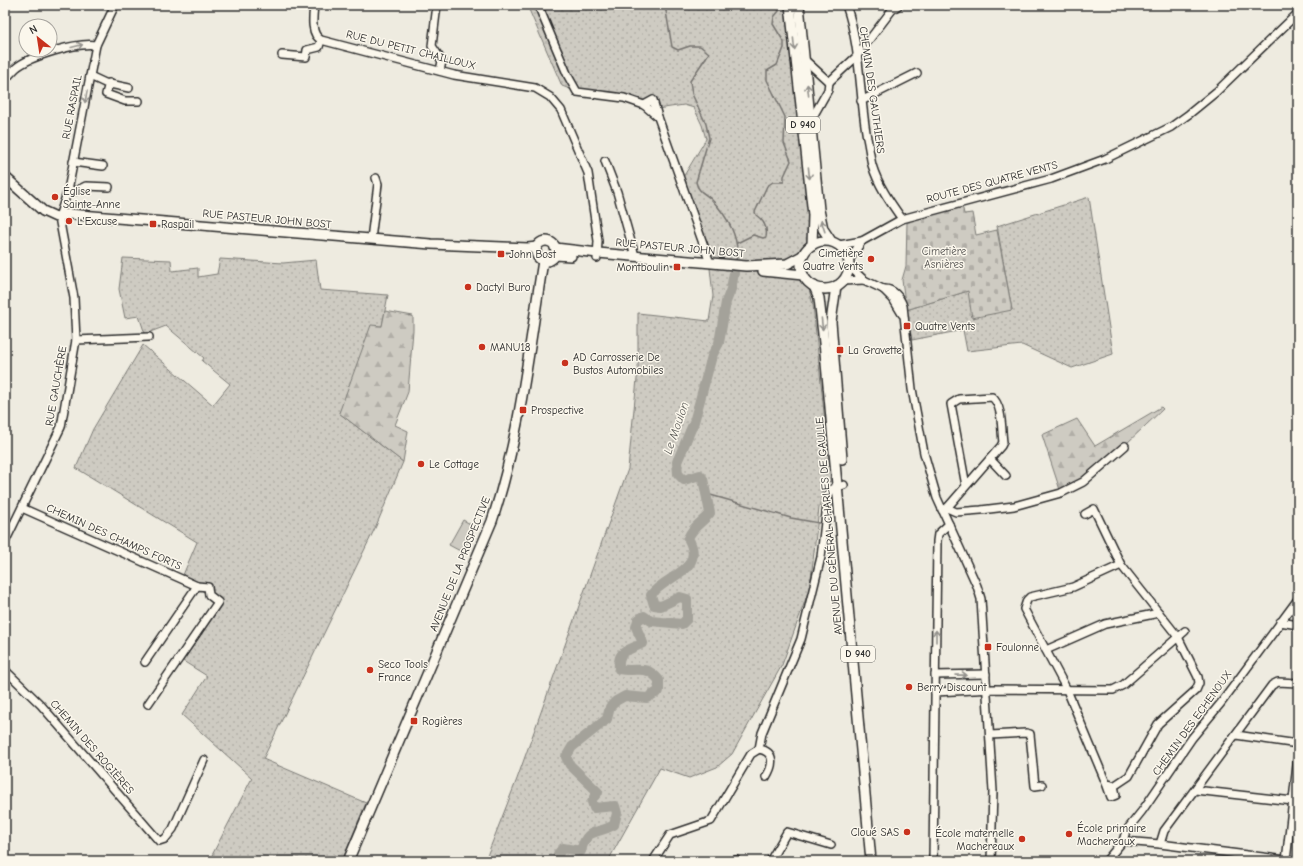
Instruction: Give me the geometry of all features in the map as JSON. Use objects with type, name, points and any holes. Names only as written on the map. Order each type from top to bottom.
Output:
[{"type":"main road","name":"D 940","points":[[790,5],[812,208],[812,245]]},
{"type":"main road","name":"D 940","points":[[799,5],[819,210],[823,229],[835,243]]},
{"type":"main road","points":[[5,177],[43,211],[59,217]]},
{"type":"main road","name":"RUE PASTEUR JOHN BOST","points":[[59,217],[69,214],[473,247],[538,254],[541,242],[548,241],[555,251],[746,268],[803,275]]},
{"type":"main road","points":[[803,275],[801,269],[802,256],[812,245],[818,242],[835,243],[843,249],[849,263]]},
{"type":"main road","points":[[538,254],[551,260],[555,251]]},
{"type":"main road","name":"AVENUE DE LA PROSPECTIVE","points":[[348,861],[492,521],[499,499],[518,412],[538,254]]},
{"type":"main road","name":"RUE PASTEUR JOHN BOST","points":[[598,256],[635,256],[710,263],[728,267]]},
{"type":"main road","name":"RUE PASTEUR JOHN BOST","points":[[746,268],[787,264],[802,256]]},
{"type":"main road","name":"AVENUE DU GÉNÉRAL CHARLES DE GAULLE","points":[[849,263],[839,284],[831,322],[841,485],[871,861]]},
{"type":"main road","name":"AVENUE DU GÉNÉRAL CHARLES DE GAULLE","points":[[803,275],[814,286],[819,298],[841,485],[876,861]]},
{"type":"main road","points":[[814,286],[825,289],[839,284]]},
{"type":"street","name":"RUE RASPAIL","points":[[59,217],[68,190],[96,46],[115,5]]},
{"type":"street","points":[[282,55],[306,57],[307,50],[319,47],[321,40],[316,36],[314,31],[314,5]]},
{"type":"street","points":[[437,5],[432,46],[442,61],[440,71]]},
{"type":"street","points":[[538,5],[568,76],[577,92],[624,98],[644,106],[658,118],[710,263]]},
{"type":"street","name":"CHEMIN DES GAUTHIERS","points":[[846,5],[852,23],[861,101],[872,165],[884,192],[902,219]]},
{"type":"street","points":[[811,120],[828,90],[830,82],[856,57],[892,10],[899,5]]},
{"type":"street","name":"ROUTE DES QUATRE VENTS","points":[[862,241],[902,219],[1051,179],[1105,159],[1171,127],[1190,114],[1216,92],[1298,13]]},
{"type":"street","name":"RUE DU PETIT CHAILLOUX","points":[[321,40],[440,71],[535,88],[544,92],[556,102],[561,110],[588,174],[596,220],[598,256]]},
{"type":"street","points":[[5,80],[16,68],[43,56],[79,45],[96,46]]},
{"type":"street","points":[[805,60],[830,82]]},
{"type":"street","points":[[861,101],[917,73]]},
{"type":"street","points":[[90,76],[108,83],[129,88]]},
{"type":"street","points":[[108,83],[106,94],[125,101],[139,101]]},
{"type":"street","points":[[605,161],[617,192],[635,256]]},
{"type":"street","points":[[73,162],[102,166]]},
{"type":"street","points":[[371,239],[378,184],[376,178]]},
{"type":"street","points":[[68,190],[76,191],[86,186],[109,187]]},
{"type":"street","name":"RUE GAUCHÈRE","points":[[5,542],[62,427],[76,340],[74,298],[59,217]]},
{"type":"street","points":[[835,243],[862,241]]},
{"type":"street","points":[[862,241],[849,263],[864,280],[893,295],[897,293],[903,306],[903,316],[918,427],[933,486],[945,509],[949,524],[977,586],[981,599],[993,792],[991,861]]},
{"type":"street","points":[[839,284],[864,280]]},
{"type":"street","points":[[883,289],[893,299],[903,316]]},
{"type":"street","name":"RUE GAUCHÈRE","points":[[76,340],[149,337]]},
{"type":"street","points":[[945,509],[966,486],[990,459],[1003,442],[999,409],[996,400],[987,396],[955,400],[951,407],[966,486]]},
{"type":"street","points":[[945,509],[956,512],[1001,508],[1037,501],[1061,493],[1088,478],[1124,446]]},
{"type":"street","points":[[990,459],[1006,476]]},
{"type":"street","points":[[654,861],[670,835],[711,821],[751,754],[759,749],[762,733],[801,639],[821,557],[828,496],[830,491],[841,485]]},
{"type":"street","name":"CHEMIN DES CHAMPS FORTS","points":[[22,508],[197,586],[208,587],[209,595],[218,602],[148,704]]},
{"type":"street","points":[[1085,514],[1094,510],[1122,565],[1178,637],[1198,677],[1198,686],[1158,724],[1129,776],[1114,786]]},
{"type":"street","points":[[933,861],[937,541],[938,534],[949,524]]},
{"type":"street","points":[[1114,786],[1116,795],[1111,796],[1067,690],[1025,612],[1025,605],[1027,600],[1034,595],[1072,587],[1122,565]]},
{"type":"street","points":[[145,662],[197,586]]},
{"type":"street","name":"CHEMIN DES ECHENOUX","points":[[1106,861],[1123,841],[1126,831],[1142,811],[1192,738],[1226,696],[1298,599]]},
{"type":"street","points":[[1046,650],[1104,624],[1159,613]]},
{"type":"street","points":[[1280,622],[1298,625]]},
{"type":"street","points":[[936,692],[987,690],[1106,691],[1118,688],[1185,631]]},
{"type":"street","name":"CHEMIN DES ROGIÈRES","points":[[5,670],[41,705],[159,841],[165,839],[173,829],[204,760]]},
{"type":"street","points":[[935,675],[986,674]]},
{"type":"street","points":[[1160,844],[1164,831],[1272,685],[1278,682],[1298,684]]},
{"type":"street","points":[[990,735],[1030,734],[1035,786],[1042,785]]},
{"type":"street","points":[[1236,735],[1298,744]]},
{"type":"street","points":[[759,749],[767,753],[773,762],[772,767],[766,777]]},
{"type":"street","points":[[1123,841],[1160,844],[1286,860],[1298,756]]},
{"type":"street","points":[[1106,783],[1114,786]]},
{"type":"street","points":[[1195,790],[1293,802]]},
{"type":"street","points":[[770,861],[787,832],[831,845]]},
{"type":"green space","points":[[527,5],[790,5],[812,245],[804,251],[801,269],[807,280],[805,285],[809,289],[813,305],[831,481],[824,484],[819,508],[810,587],[782,665],[732,754],[717,767],[689,778],[660,768],[608,861],[485,861],[517,779],[628,469],[638,369],[638,313],[709,321],[713,296],[709,259],[682,179],[706,139],[702,125],[694,108],[684,105],[657,109],[655,103],[632,102],[596,97],[562,86]]},
{"type":"green space","points":[[1089,197],[1113,354],[1072,368],[1022,345],[967,351],[963,330],[912,340],[906,310],[968,291],[1012,310],[997,226]]},
{"type":"green space","name":"Cimetière Asnières","points":[[960,207],[963,209],[964,214],[972,213],[976,235],[997,230],[1012,310],[972,318],[968,291],[906,310],[902,280],[906,266],[907,222],[919,216]]},
{"type":"green space","points":[[123,258],[171,260],[172,271],[198,268],[198,277],[217,274],[220,259],[283,263],[316,260],[320,290],[388,295],[382,326],[339,413],[403,462],[376,526],[263,759],[366,803],[342,861],[209,861],[252,778],[182,715],[207,676],[183,661],[221,606],[183,575],[197,542],[76,468],[93,429],[143,345],[213,405],[230,384],[202,361],[204,358],[166,326],[145,334],[139,316],[125,318],[119,289]]},
{"type":"green space","points":[[385,311],[413,316],[408,392],[395,425],[408,431],[403,462],[339,413],[371,325],[382,326]]},
{"type":"green space","points":[[1161,407],[1163,409],[1107,462],[1061,493],[1042,435],[1077,419],[1095,446]]},
{"type":"green space","points":[[463,520],[476,527],[462,552],[449,545]]},
{"type":"waterway","name":"Le Moulon","points":[[665,5],[672,47],[678,50],[690,46],[700,46],[709,53],[690,81],[692,94],[706,124],[709,138],[696,182],[700,190],[718,206],[732,228],[736,244],[736,261]]},
{"type":"waterway","points":[[737,243],[753,235],[763,238],[766,237],[764,224],[755,212],[767,186],[773,182],[784,182],[784,176],[791,161],[784,143],[785,117],[767,80],[767,71],[777,65],[784,48],[784,42],[773,24],[774,17],[779,11],[779,5]]},
{"type":"waterway","name":"Le Moulon","points":[[594,797],[598,792],[570,765],[566,757],[572,747],[607,719],[610,707],[616,701],[625,696],[647,698],[659,691],[659,680],[649,672],[645,670],[619,669],[619,662],[622,654],[643,643],[636,627],[638,620],[644,616],[651,621],[682,624],[687,619],[687,599],[680,597],[661,606],[654,605],[651,595],[657,588],[682,571],[688,565],[692,558],[692,549],[688,538],[695,527],[710,513],[703,479],[700,475],[684,480],[678,474],[677,462],[694,422],[712,356],[719,343],[726,302],[731,289],[734,273]]},
{"type":"waterway","points":[[707,494],[791,518],[819,523]]},
{"type":"waterway","name":"Le Moulon","points":[[559,861],[558,854],[563,848],[581,851],[583,843],[589,835],[614,825],[617,813],[615,806],[594,808],[592,802]]},
{"type":"place","name":"Église Sainte-Anne","points":[[55,197]]},
{"type":"place","name":"L'Excuse","points":[[69,221]]},
{"type":"place","name":"Raspail","points":[[153,224]]},
{"type":"place","name":"John Bost","points":[[501,254]]},
{"type":"place","name":"Cimetière Quatre Vents","points":[[871,259]]},
{"type":"place","name":"Montboulin","points":[[677,267]]},
{"type":"place","name":"Dactyl Buro","points":[[468,287]]},
{"type":"place","name":"Quatre Vents","points":[[907,326]]},
{"type":"place","name":"MANU18","points":[[482,347]]},
{"type":"place","name":"La Gravette","points":[[840,350]]},
{"type":"place","name":"AD Carrosserie De Bustos Automobiles","points":[[565,363]]},
{"type":"place","name":"Prospective","points":[[523,410]]},
{"type":"place","name":"Le Cottage","points":[[421,464]]},
{"type":"place","name":"Foulonne","points":[[988,647]]},
{"type":"place","name":"Seco Tools France","points":[[370,670]]},
{"type":"place","name":"Berry Discount","points":[[909,687]]},
{"type":"place","name":"Rogières","points":[[414,721]]},
{"type":"place","name":"Cloué SAS","points":[[907,832]]},
{"type":"place","name":"École primaire Machereaux","points":[[1069,834]]},
{"type":"place","name":"École maternelle Machereaux","points":[[1022,839]]}]
